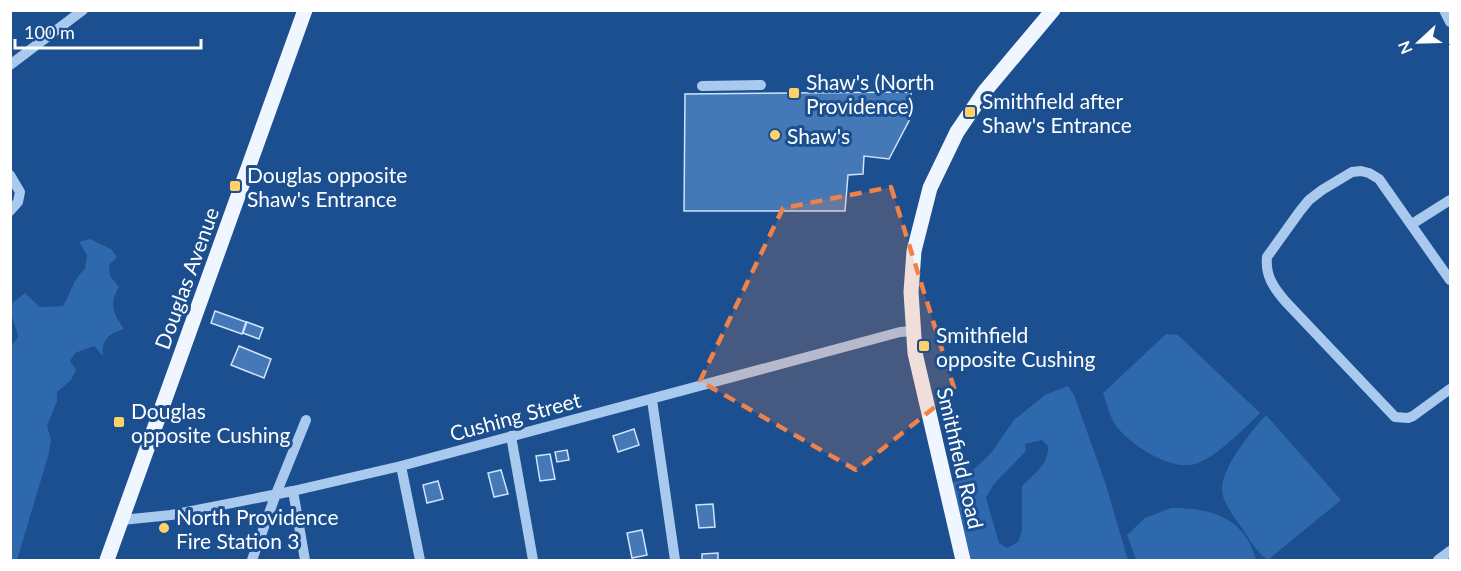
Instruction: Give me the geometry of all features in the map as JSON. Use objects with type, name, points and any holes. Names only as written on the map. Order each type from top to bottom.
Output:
[{"type":"main road","name":"Douglas Avenue","points":[[107,561],[305,10]]},
{"type":"main road","name":"Smithfield Road","points":[[963,561],[915,352],[911,292],[913,264],[930,188],[957,132],[985,92],[1053,10]]},
{"type":"street","points":[[10,65],[83,10]]},
{"type":"street","points":[[1444,10],[1450,22]]},
{"type":"street","points":[[702,86],[761,85]]},
{"type":"street","points":[[1450,280],[1379,179],[1361,171],[1352,172],[1322,190],[1300,211],[1267,257],[1267,274],[1285,301],[1395,417],[1413,416],[1450,389]]},
{"type":"street","points":[[10,175],[21,192],[18,202],[10,211]]},
{"type":"street","points":[[1412,224],[1450,200]]},
{"type":"street","name":"Cushing Street","points":[[122,520],[171,515],[293,491],[401,466],[652,400],[785,362],[900,332],[913,331]]},
{"type":"street","points":[[652,400],[675,561]]},
{"type":"street","points":[[252,561],[306,420]]},
{"type":"street","points":[[511,436],[533,561]]},
{"type":"street","points":[[401,466],[420,561]]},
{"type":"street","points":[[293,491],[305,561]]},
{"type":"street","points":[[1438,561],[1450,551]]},
{"type":"highlighted area","points":[[891,187],[955,391],[856,470],[700,381],[783,208]]},
{"type":"shaded area","points":[[90,239],[111,249],[117,257],[109,265],[110,276],[119,287],[113,304],[117,319],[124,329],[107,338],[103,346],[103,356],[94,346],[75,353],[70,361],[76,370],[71,380],[57,392],[57,401],[47,426],[51,440],[49,453],[17,560],[11,560],[10,348],[18,337],[11,313],[11,304],[25,293],[40,307],[63,306],[75,282],[85,269],[87,255],[79,242]]},
{"type":"shaded area","points":[[1166,334],[1178,335],[1260,413],[1213,455],[1198,463],[1188,465],[1165,461],[1132,442],[1115,424],[1103,393]]},
{"type":"shaded area","points":[[1068,386],[1074,395],[1105,482],[1128,560],[961,560],[944,488],[969,474],[991,453],[1014,420],[1045,395]],"holes":[[[1042,440],[1048,446],[1043,463],[1022,486],[1022,531],[1018,542],[1007,548],[999,543],[986,498],[993,485],[1026,451],[1025,444]]]},
{"type":"shaded area","points":[[1266,415],[1341,500],[1268,560],[1254,546],[1233,515],[1222,491],[1226,471],[1245,440]]},
{"type":"shaded area","points":[[1171,508],[1200,510],[1224,518],[1244,534],[1256,560],[1136,560],[1127,535],[1145,518]]},
{"type":"building","points":[[911,92],[912,115],[889,159],[864,156],[863,174],[848,175],[845,211],[684,211],[685,94]]},
{"type":"building","points":[[215,311],[246,322],[242,334],[211,323]]},
{"type":"building","points":[[247,322],[263,328],[259,339],[243,333]]},
{"type":"building","points":[[239,346],[271,359],[264,378],[231,365]]},
{"type":"building","points":[[634,429],[639,445],[618,452],[613,436]]},
{"type":"building","points":[[567,450],[569,460],[557,462],[555,452]]},
{"type":"building","points":[[550,454],[555,479],[540,481],[536,456]]},
{"type":"building","points":[[501,470],[508,494],[494,497],[488,473]]},
{"type":"building","points":[[438,481],[443,499],[427,503],[423,485]]},
{"type":"building","points":[[713,504],[715,527],[699,528],[696,505]]},
{"type":"building","points":[[642,530],[647,555],[632,558],[627,533]]},
{"type":"building","points":[[718,553],[718,560],[702,560],[702,554]]},
{"type":"place","name":"Shaw's (North Providence)","points":[[794,93]]},
{"type":"place","name":"Smithfield after Shaw's Entrance","points":[[970,112]]},
{"type":"place","name":"Shaw's","points":[[775,135]]},
{"type":"place","name":"Douglas opposite Shaw's Entrance","points":[[235,186]]},
{"type":"place","name":"Smithfield opposite Cushing","points":[[924,346]]},
{"type":"place","name":"Douglas opposite Cushing","points":[[119,422]]},
{"type":"place","name":"North Providence Fire Station 3","points":[[164,528]]}]
